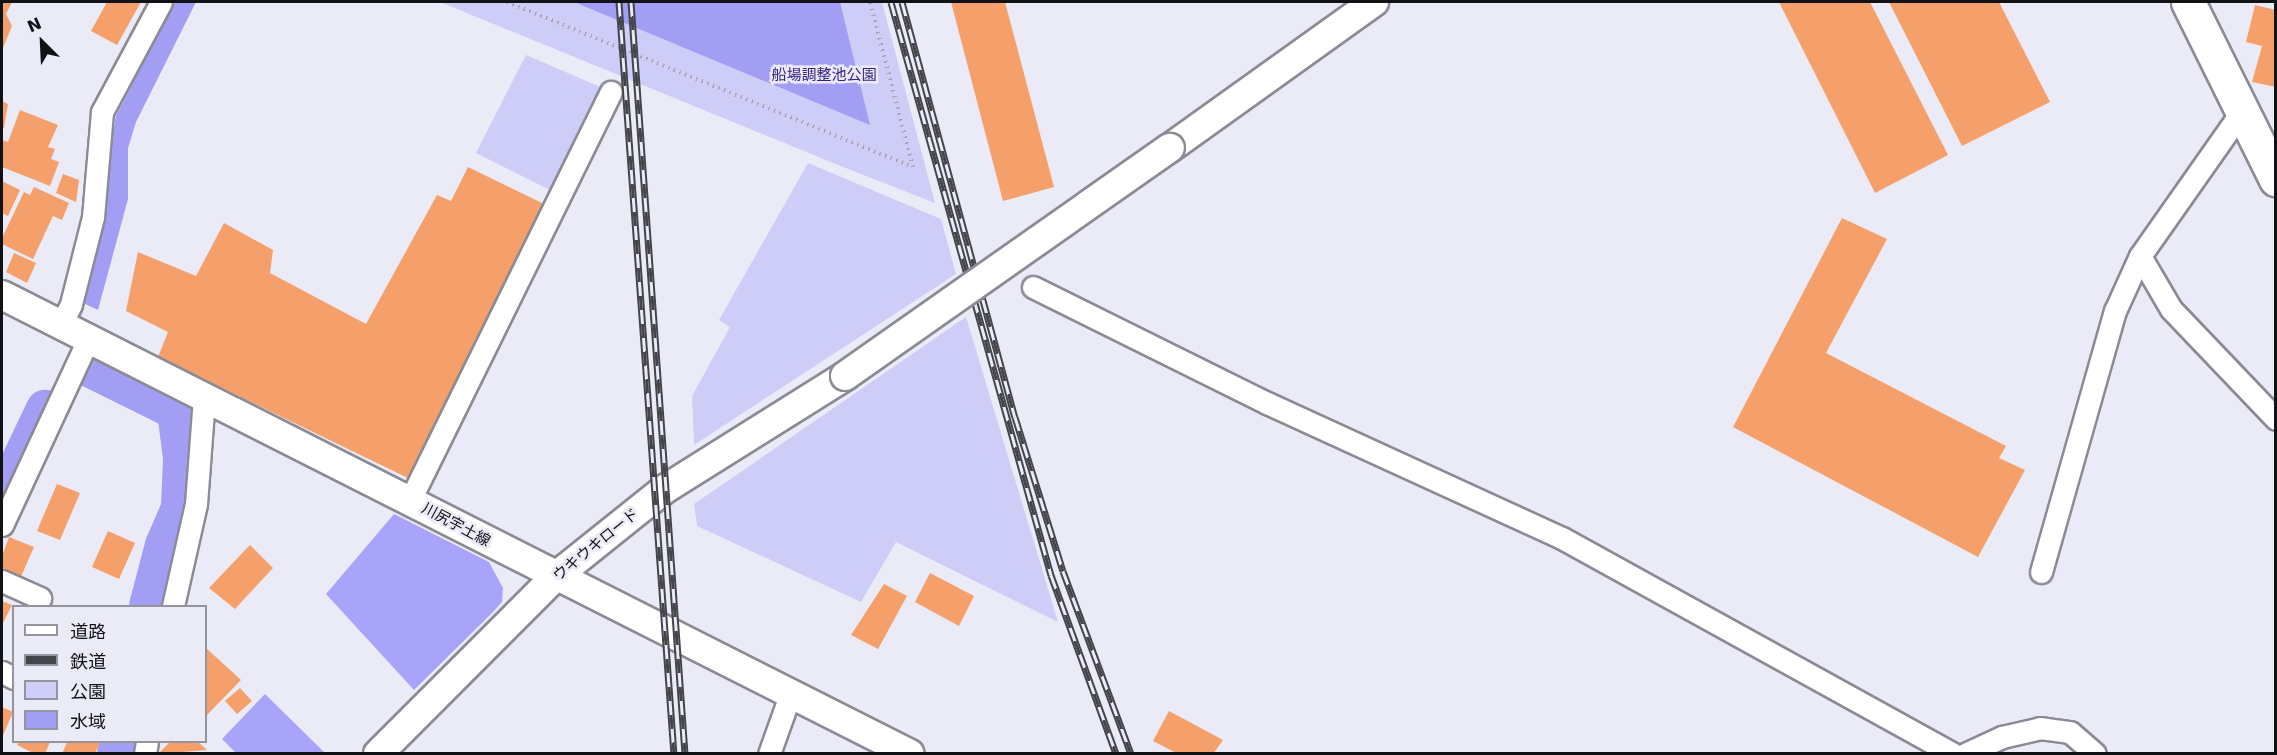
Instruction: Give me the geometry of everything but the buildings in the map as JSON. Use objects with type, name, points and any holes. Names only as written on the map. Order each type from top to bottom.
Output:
[{"type":"main road","points":[[2188,2],[2276,179]]},
{"type":"street","points":[[61,324],[71,304],[93,217],[102,112],[161,2]]},
{"type":"street","name":"ウキウキロード","points":[[378,753],[555,577],[665,489],[845,376],[1374,2]]},
{"type":"street","points":[[410,501],[610,92]]},
{"type":"street","points":[[2041,572],[2115,311],[2140,255],[2242,111]]},
{"type":"street","points":[[2140,255],[2171,309],[2276,419]]},
{"type":"street","points":[[1033,287],[1246,393],[1562,538],[1953,753]]},
{"type":"street","name":"川尻宇土線","points":[[2,295],[410,501],[555,577],[910,753]]},
{"type":"street","points":[[2,525],[88,340]]},
{"type":"street","points":[[173,605],[196,504],[204,398]]},
{"type":"street","points":[[2,580],[40,598]]},
{"type":"street","points":[[769,753],[790,695]]},
{"type":"street","points":[[1965,753],[2002,737],[2040,728],[2070,732],[2095,753]]},
{"type":"path","points":[[507,2],[913,167],[870,2]]},
{"type":"green space","name":"船場調整池公園","points":[[440,2],[882,2],[935,203],[838,165]]},
{"type":"green space","points":[[526,55],[605,89],[554,192],[476,153]]},
{"type":"green space","points":[[808,163],[941,219],[956,274],[694,445],[692,396],[730,327],[719,320]]},
{"type":"green space","points":[[966,317],[1058,622],[896,542],[861,602],[697,526],[694,504]]},
{"type":"shaded area","points":[[394,514],[489,562],[503,588],[502,602],[414,690],[326,594]]},
{"type":"shaded area","points":[[265,694],[325,753],[236,753],[222,739]]},
{"type":"water","points":[[175,2],[196,2],[136,122],[128,148],[128,199],[98,310],[81,302],[116,116]]},
{"type":"water","points":[[574,2],[840,2],[870,125]]},
{"type":"waterway","points":[[89,368],[176,411],[182,458],[180,508],[164,545],[148,605]]},
{"type":"waterway","points":[[2,499],[45,409]]},
{"type":"waterway","points":[[116,754],[118,743]]},
{"type":"railway","points":[[619,2],[674,754]]},
{"type":"railway","points":[[631,2],[685,754]]},
{"type":"railway","points":[[891,2],[1051,575],[1116,754]]},
{"type":"railway","points":[[902,2],[1015,417],[1063,571],[1131,754]]}]
